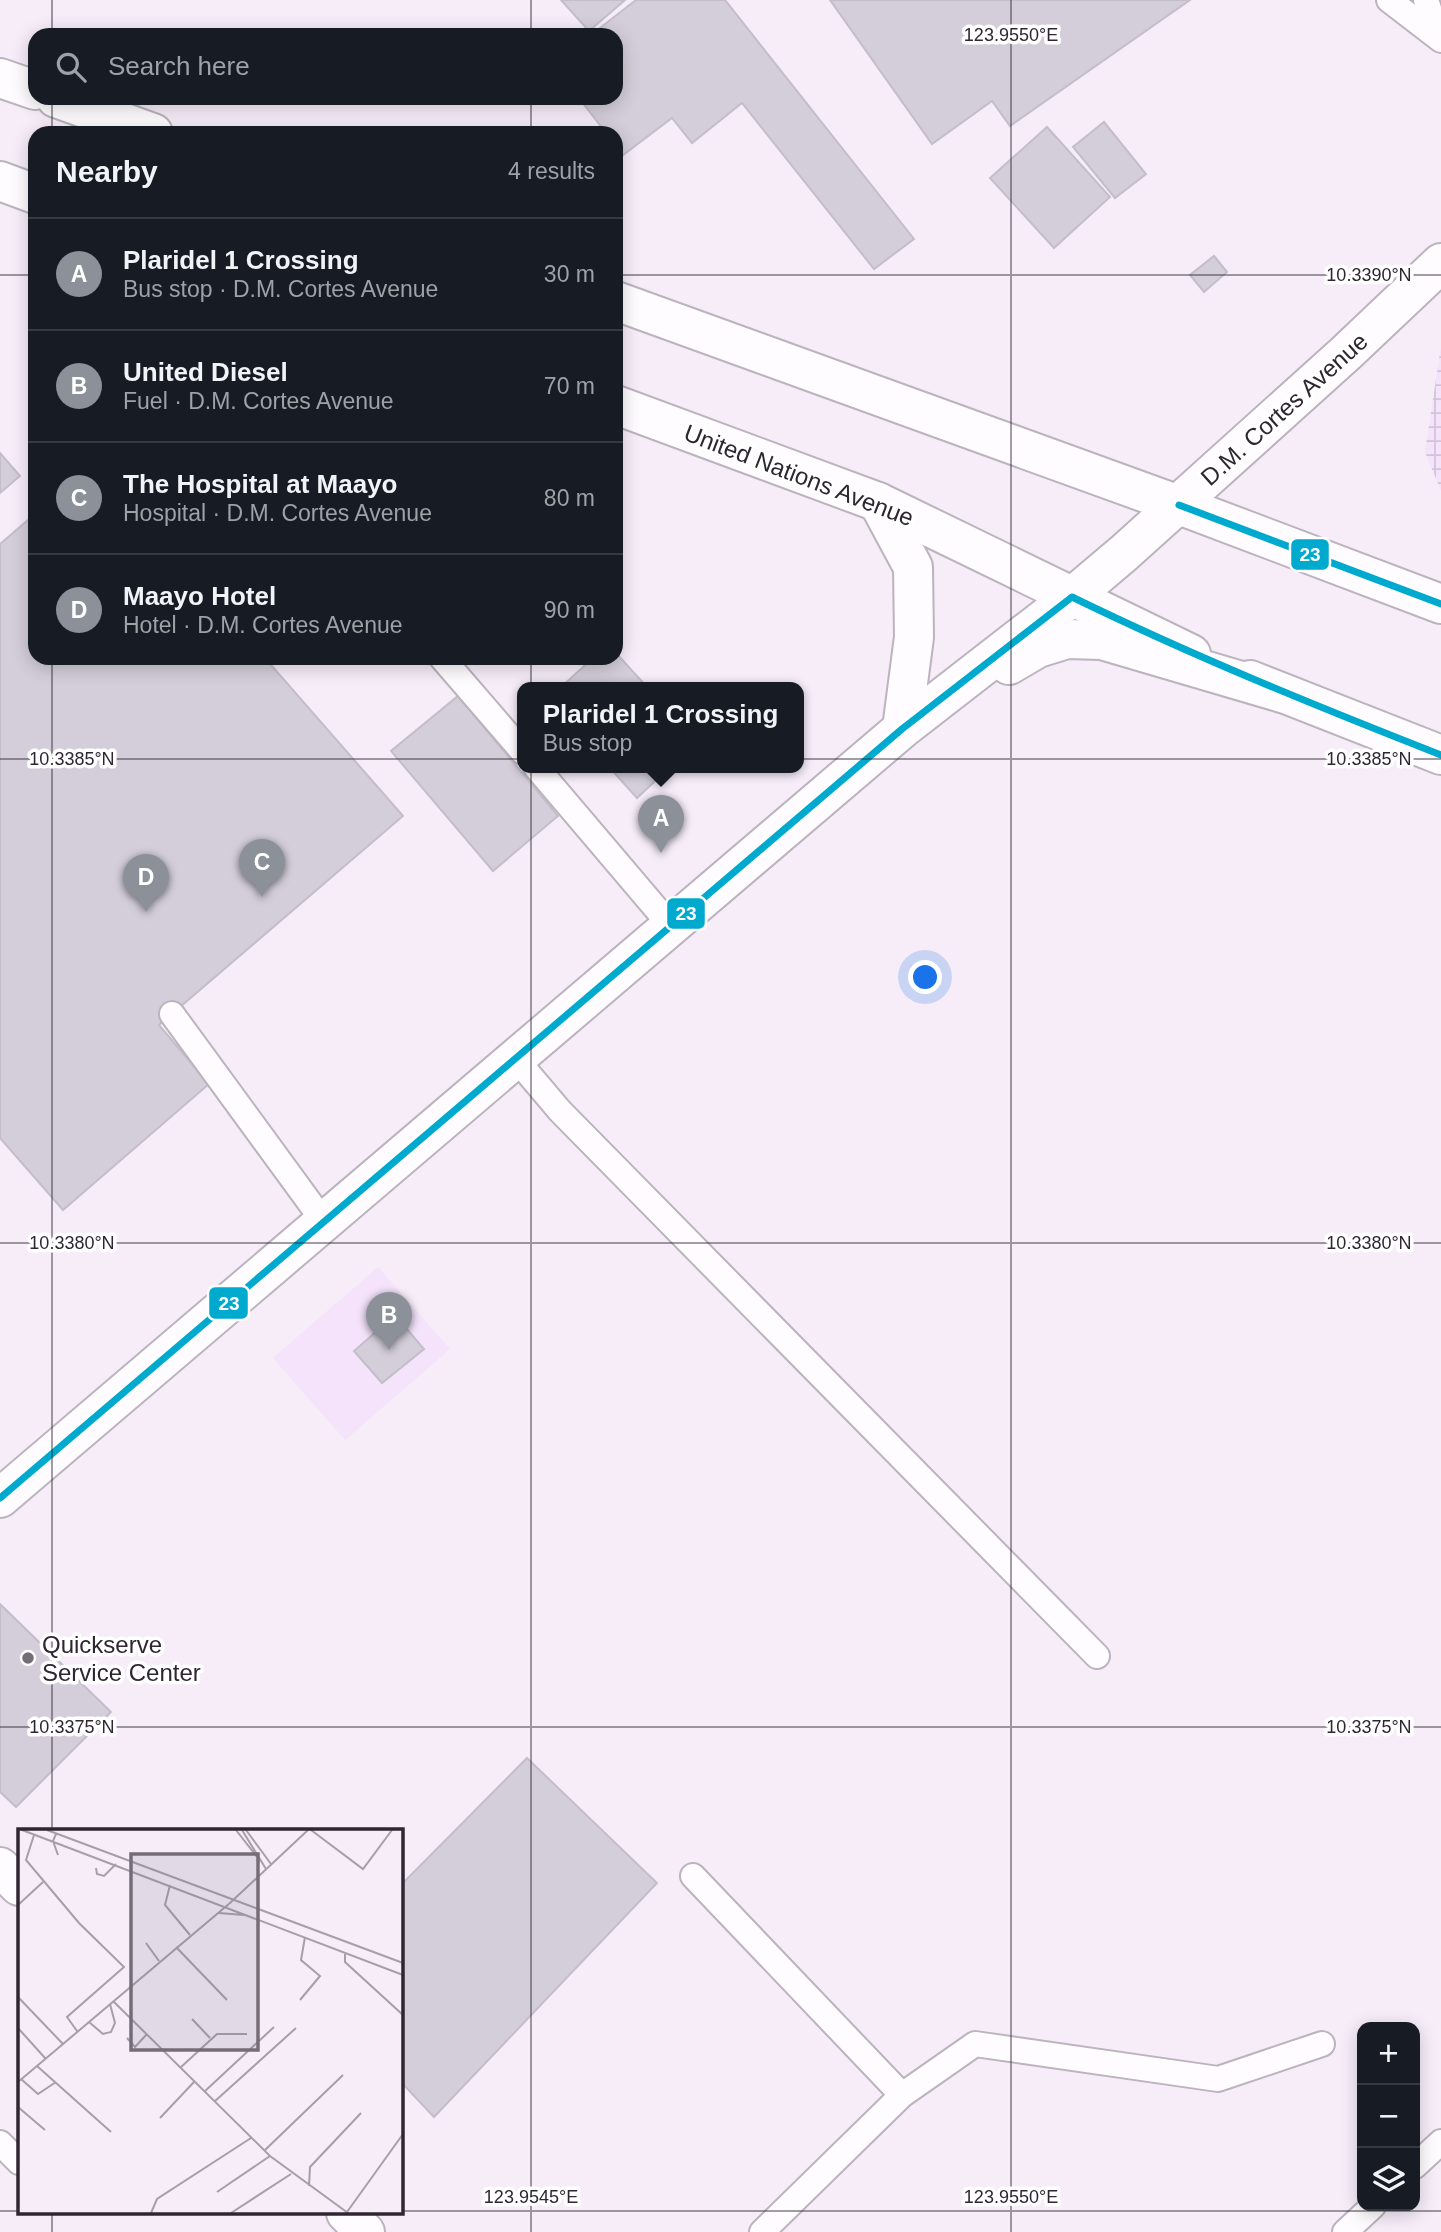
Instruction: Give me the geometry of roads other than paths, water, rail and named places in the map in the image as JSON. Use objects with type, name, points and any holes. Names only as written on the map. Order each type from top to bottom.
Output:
[{"type":"main road","points":[[0,78],[28,88]]},
{"type":"main road","points":[[75,105],[134,126]]},
{"type":"main road","points":[[0,181],[28,191]]},
{"type":"main road","name":"D.M. Cortes Avenue","points":[[0,1498],[902,729],[1072,597],[1179,505],[1441,263]]},
{"type":"main road","points":[[623,304],[1179,505],[1441,604]]},
{"type":"main road","name":"United Nations Avenue","points":[[623,408],[878,502],[1166,643],[1282,693],[1441,755]]},
{"type":"main road","points":[[878,502],[913,567],[914,637],[902,729]]},
{"type":"main road","points":[[902,729],[1038,648],[1067,639],[1102,640],[1282,693]]},
{"type":"main road","points":[[0,1867],[18,1885]]},
{"type":"main road","points":[[347,2214],[365,2232]]},
{"type":"lane","points":[[1389,0],[1439,38]]},
{"type":"lane","points":[[1426,0],[1439,38]]},
{"type":"lane","points":[[448,665],[517,745]]},
{"type":"lane","points":[[541,773],[671,926]]},
{"type":"lane","points":[[172,1014],[324,1222]]},
{"type":"lane","points":[[516,1059],[560,1111],[1097,1656]]},
{"type":"lane","points":[[693,1876],[902,2095]]},
{"type":"lane","points":[[762,2232],[902,2095],[975,2043],[1217,2079],[1322,2043]]},
{"type":"lane","points":[[1420,2161],[1441,2142]]},
{"type":"lane","points":[[0,2143],[18,2161]]},
{"type":"lane","points":[[1345,2232],[1368,2211]]},
{"type":"place","name":"Plaridel 1 Crossing","points":[[661,853]]},
{"type":"place","name":"The Hospital at Maayo","points":[[262,897]]},
{"type":"place","name":"Maayo Hotel","points":[[146,912]]},
{"type":"place","name":"United Diesel","points":[[389,1350]]},
{"type":"place","name":"Quickserve Service Center","points":[[28,1658]]}]
